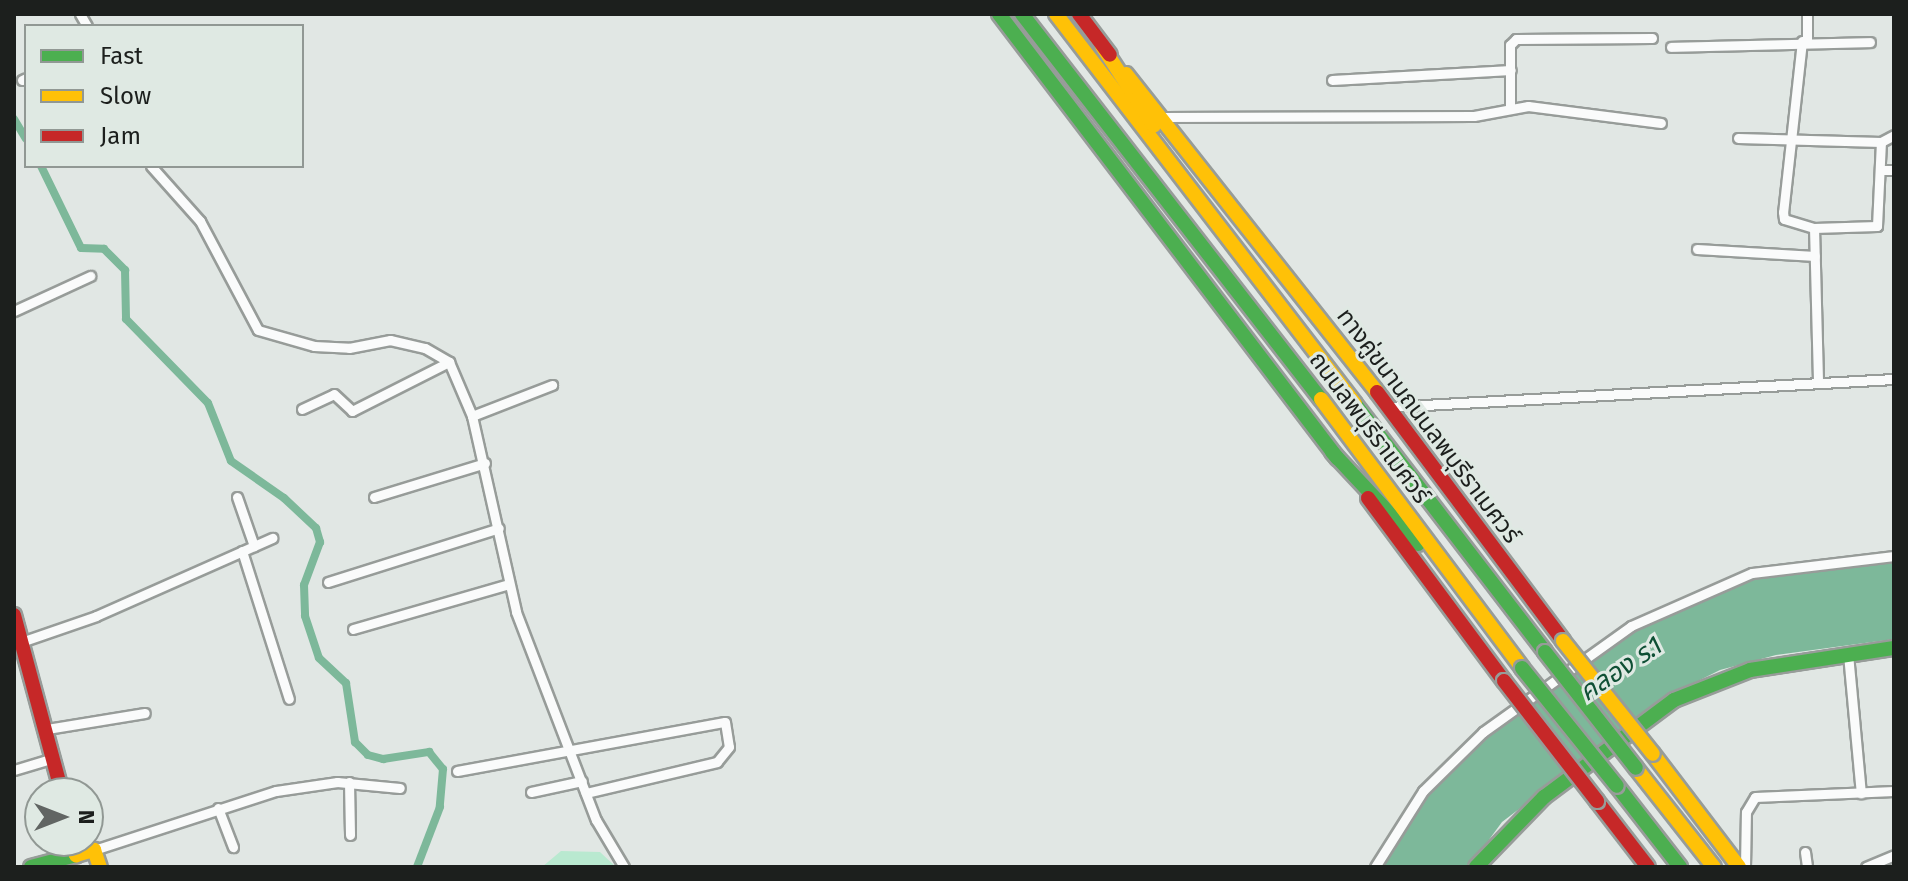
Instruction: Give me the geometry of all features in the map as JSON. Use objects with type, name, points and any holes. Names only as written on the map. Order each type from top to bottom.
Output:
[{"type":"main road","points":[[999,14],[1648,867]]},
{"type":"main road","name":"ถนนลพบุรีราเมศวร์","points":[[1022,14],[1374,467],[1451,579],[1680,867]]},
{"type":"main road","name":"ถนนลพบุรีราเมศวร์","points":[[1056,14],[1545,652],[1714,867]]},
{"type":"main road","name":"ทางคู่ขนานถนนลพบุรีราเมศวร์","points":[[1079,14],[1102,46],[1163,117],[1388,407],[1563,641],[1742,867]]},
{"type":"main road","points":[[1102,46],[1209,211]]},
{"type":"main road","points":[[1332,452],[1451,579]]},
{"type":"main road","points":[[1374,467],[1394,452]]},
{"type":"main road","points":[[14,615],[24,641],[58,777]]},
{"type":"main road","points":[[1476,867],[1544,797],[1674,700],[1750,670],[1894,648]]},
{"type":"main road","points":[[31,867],[54,857]]},
{"type":"street","points":[[1807,14],[1787,140],[1784,219],[1814,228],[1877,226],[1881,142]]},
{"type":"street","points":[[1510,108],[1510,45],[1516,39],[1652,38]]},
{"type":"street","points":[[1671,47],[1804,41],[1870,42]]},
{"type":"street","points":[[1332,80],[1511,70]]},
{"type":"street","points":[[1163,117],[1474,116],[1510,108],[1661,123]]},
{"type":"street","points":[[1738,138],[1881,142],[1894,135]]},
{"type":"street","points":[[153,168],[200,221],[258,330],[314,346],[349,348],[390,340],[425,348],[449,362],[472,416],[485,463],[509,584],[586,793],[624,867]]},
{"type":"street","points":[[1880,170],[1894,170]]},
{"type":"street","points":[[1814,228],[1818,380]]},
{"type":"street","points":[[1697,249],[1815,256]]},
{"type":"street","points":[[14,311],[90,276]]},
{"type":"street","points":[[302,409],[334,394],[352,411],[449,362]]},
{"type":"street","points":[[1388,407],[1818,380],[1894,379]]},
{"type":"street","points":[[472,416],[552,385]]},
{"type":"street","points":[[374,497],[485,463]]},
{"type":"street","points":[[237,497],[254,546]]},
{"type":"street","points":[[328,582],[499,528]]},
{"type":"street","points":[[24,641],[96,616],[272,538]]},
{"type":"street","points":[[242,551],[289,699]]},
{"type":"street","points":[[1375,867],[1423,791],[1483,732],[1631,626],[1752,573],[1894,556]]},
{"type":"street","points":[[353,629],[509,584]]},
{"type":"street","points":[[1848,654],[1861,793]]},
{"type":"street","points":[[47,729],[145,713]]},
{"type":"street","points":[[457,771],[725,722],[729,730],[729,747],[717,762],[586,793]]},
{"type":"street","points":[[14,770],[54,758]]},
{"type":"street","points":[[531,792],[582,781]]},
{"type":"street","points":[[349,782],[350,835]]},
{"type":"street","points":[[104,847],[284,789],[349,782],[400,788]]},
{"type":"street","points":[[1742,867],[1746,812],[1755,797],[1894,791]]},
{"type":"street","points":[[218,808],[233,847]]},
{"type":"street","points":[[1805,852],[1807,867]]},
{"type":"street","points":[[1866,867],[1894,855]]},
{"type":"shaded area","points":[[561,851],[600,852],[616,867],[542,867]]},
{"type":"water","name":"คลอง ร.1","points":[[1894,560],[1894,639],[1776,655],[1720,670],[1668,696],[1502,822],[1469,867],[1379,867],[1425,793],[1481,737],[1633,627],[1743,581]]},
{"type":"waterway","points":[[14,119],[24,136]]},
{"type":"waterway","points":[[42,168],[81,248],[104,249],[125,270],[126,319],[208,403],[231,461],[284,498],[316,528],[320,542],[304,585],[305,616],[319,658],[346,683],[355,742],[368,755],[383,759],[429,752],[443,769],[440,807],[417,867]]},
{"type":"traffic: fast","points":[[999,14],[1338,459]]},
{"type":"traffic: fast","points":[[1022,14],[1321,399]]},
{"type":"traffic: fast","points":[[1355,404],[1545,652]]},
{"type":"traffic: fast","points":[[1332,452],[1418,544]]},
{"type":"traffic: fast","points":[[1476,867],[1544,797],[1674,700],[1750,670],[1894,648]]},
{"type":"traffic: fast","points":[[1545,652],[1636,768]]},
{"type":"traffic: fast","points":[[1522,668],[1617,786]]},
{"type":"traffic: fast","points":[[1617,786],[1680,867]]},
{"type":"traffic: fast","points":[[31,867],[68,857]]},
{"type":"traffic: slow","points":[[1056,14],[1355,404]]},
{"type":"traffic: slow","points":[[1102,46],[1154,126]]},
{"type":"traffic: slow","points":[[1126,74],[1377,392]]},
{"type":"traffic: slow","points":[[1321,399],[1522,668]]},
{"type":"traffic: slow","points":[[1563,641],[1653,754]]},
{"type":"traffic: slow","points":[[1653,754],[1739,867]]},
{"type":"traffic: slow","points":[[1636,768],[1714,867]]},
{"type":"traffic: slow","points":[[96,857],[100,867]]},
{"type":"traffic: jam","points":[[1079,14],[1110,55]]},
{"type":"traffic: jam","points":[[1377,392],[1563,641]]},
{"type":"traffic: jam","points":[[1368,498],[1504,681]]},
{"type":"traffic: jam","points":[[14,615],[58,777]]},
{"type":"traffic: jam","points":[[1504,681],[1597,801]]},
{"type":"traffic: jam","points":[[1597,801],[1648,867]]}]
